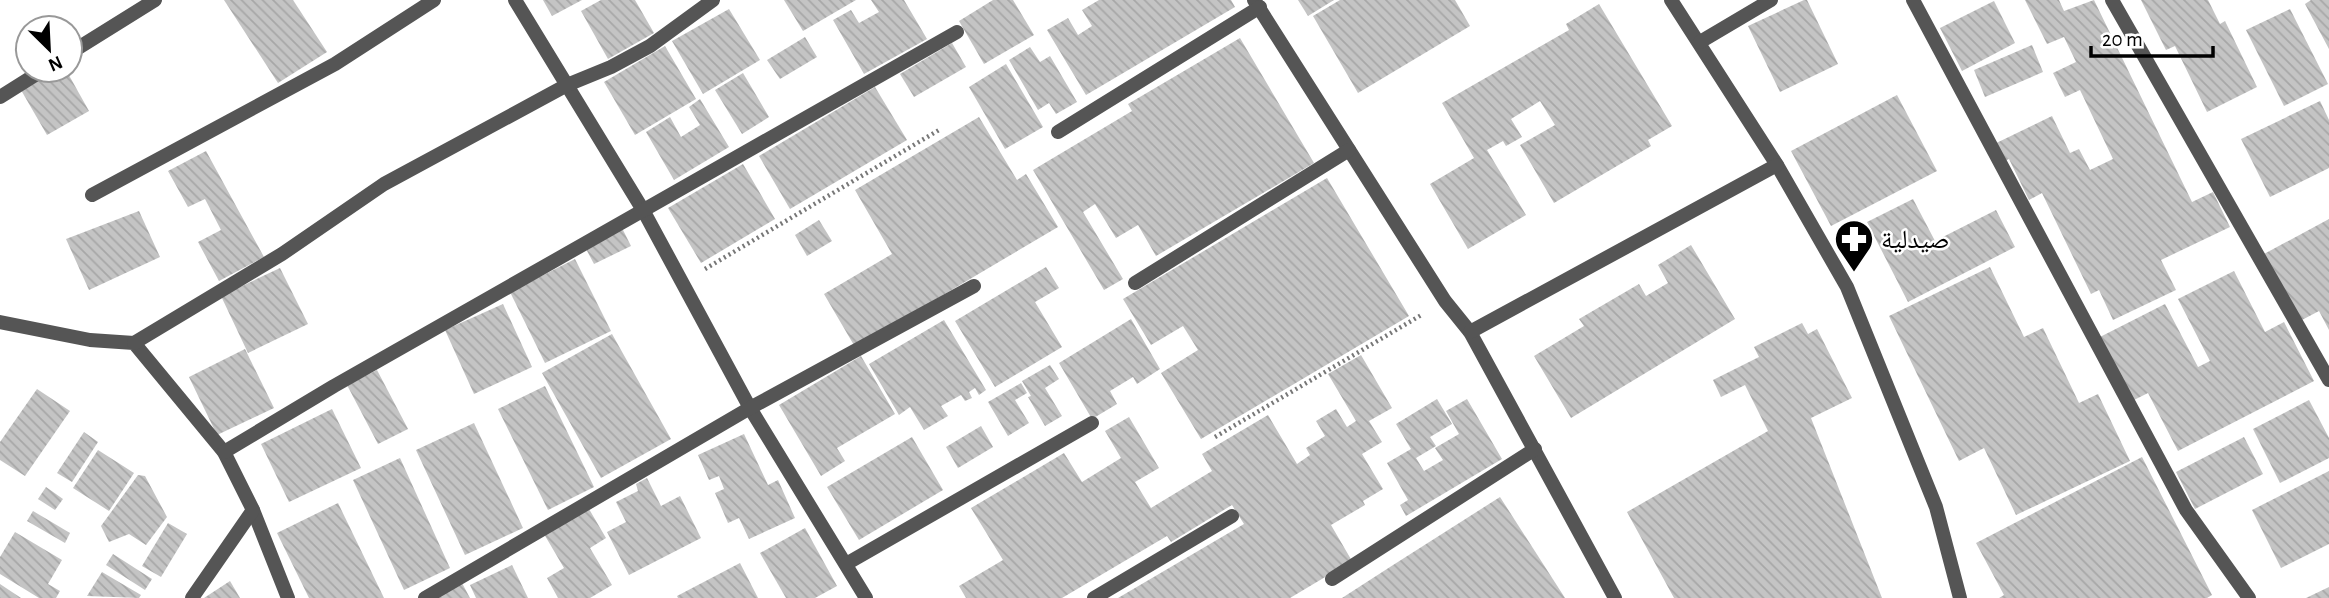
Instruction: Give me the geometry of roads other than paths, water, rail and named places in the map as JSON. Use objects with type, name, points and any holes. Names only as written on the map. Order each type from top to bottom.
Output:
[{"type":"street","points":[[84,44],[155,0]]},
{"type":"street","points":[[92,195],[335,64],[434,0]]},
{"type":"street","points":[[516,0],[643,210],[750,408],[866,598]]},
{"type":"street","points":[[0,323],[90,340],[134,342],[282,254],[384,184],[567,85],[611,67],[650,46],[713,0]]},
{"type":"street","points":[[1671,0],[1777,164],[1847,287],[1936,507],[1960,598]]},
{"type":"street","points":[[1700,43],[1771,0]]},
{"type":"street","points":[[1913,0],[2186,510],[2249,598]]},
{"type":"street","points":[[2112,0],[2329,380]]},
{"type":"street","points":[[1058,132],[1257,4],[1445,300],[1470,332],[1615,598]]},
{"type":"street","points":[[224,452],[957,32]]},
{"type":"street","points":[[0,97],[21,84]]},
{"type":"street","points":[[1135,283],[1349,150]]},
{"type":"street","points":[[1470,332],[1777,164]]},
{"type":"street","points":[[425,598],[750,408],[974,286]]},
{"type":"street","points":[[134,342],[224,452],[253,510],[288,598]]},
{"type":"street","points":[[846,564],[1092,423]]},
{"type":"street","points":[[1332,579],[1535,449]]},
{"type":"street","points":[[192,598],[253,510]]},
{"type":"street","points":[[1094,598],[1232,516]]},
{"type":"place","name":"صيدلية","points":[[1854,273]]}]
